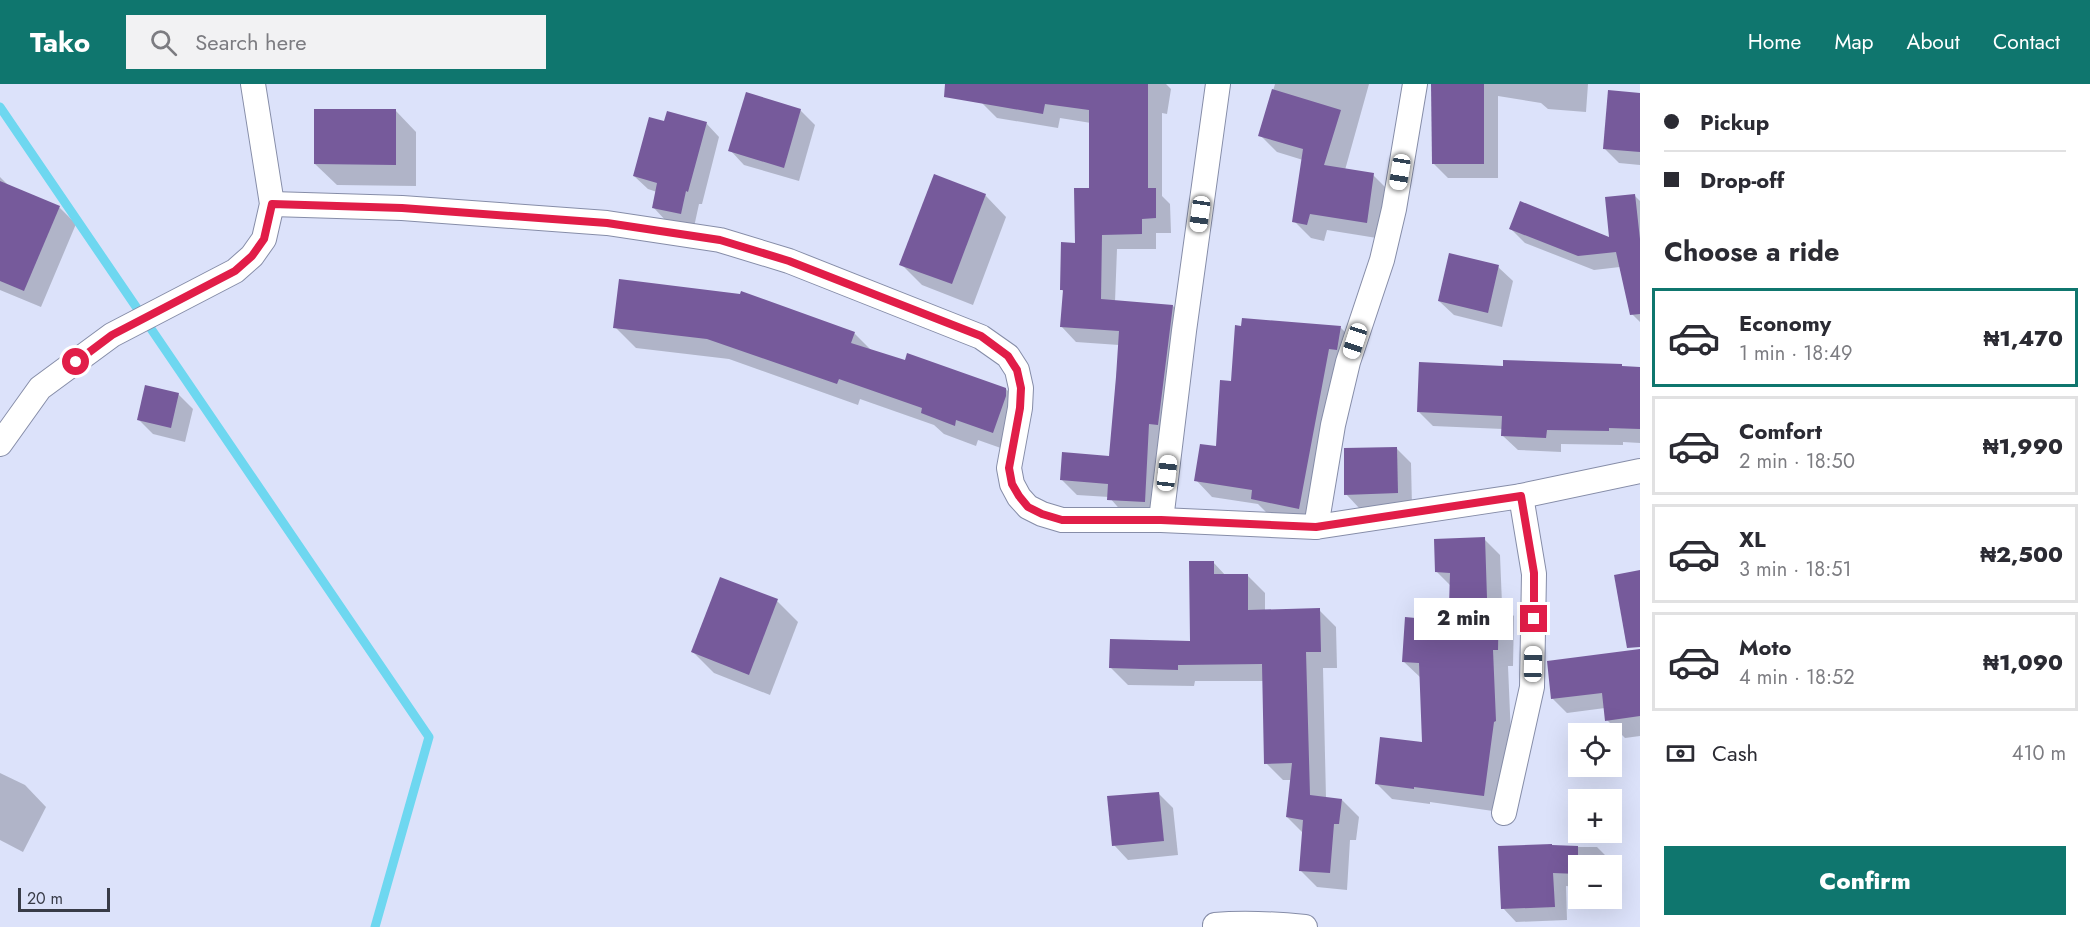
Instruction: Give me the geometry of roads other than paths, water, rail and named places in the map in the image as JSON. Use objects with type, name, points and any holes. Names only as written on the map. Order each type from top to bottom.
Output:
[{"type":"street","points":[[0,444],[39,388],[112,335],[235,271],[252,256],[264,239],[272,204],[253,84]]},
{"type":"street","points":[[1161,520],[1218,84]]},
{"type":"street","points":[[1316,527],[1333,425],[1348,362],[1382,260],[1394,209],[1415,84]]},
{"type":"street","points":[[272,204],[402,208],[607,223],[720,240],[789,261],[981,336],[1008,356],[1017,370],[1021,388],[1020,408],[1009,468],[1012,484],[1028,507],[1062,520],[1161,520],[1316,527],[1521,496],[1640,471]]},
{"type":"street","points":[[1504,813],[1533,687],[1534,573],[1521,496]]},
{"type":"street","points":[[1215,927],[1215,925],[1229,923],[1263,923],[1305,927]]},
{"type":"waterway","points":[[0,107],[429,737],[375,927]]}]
